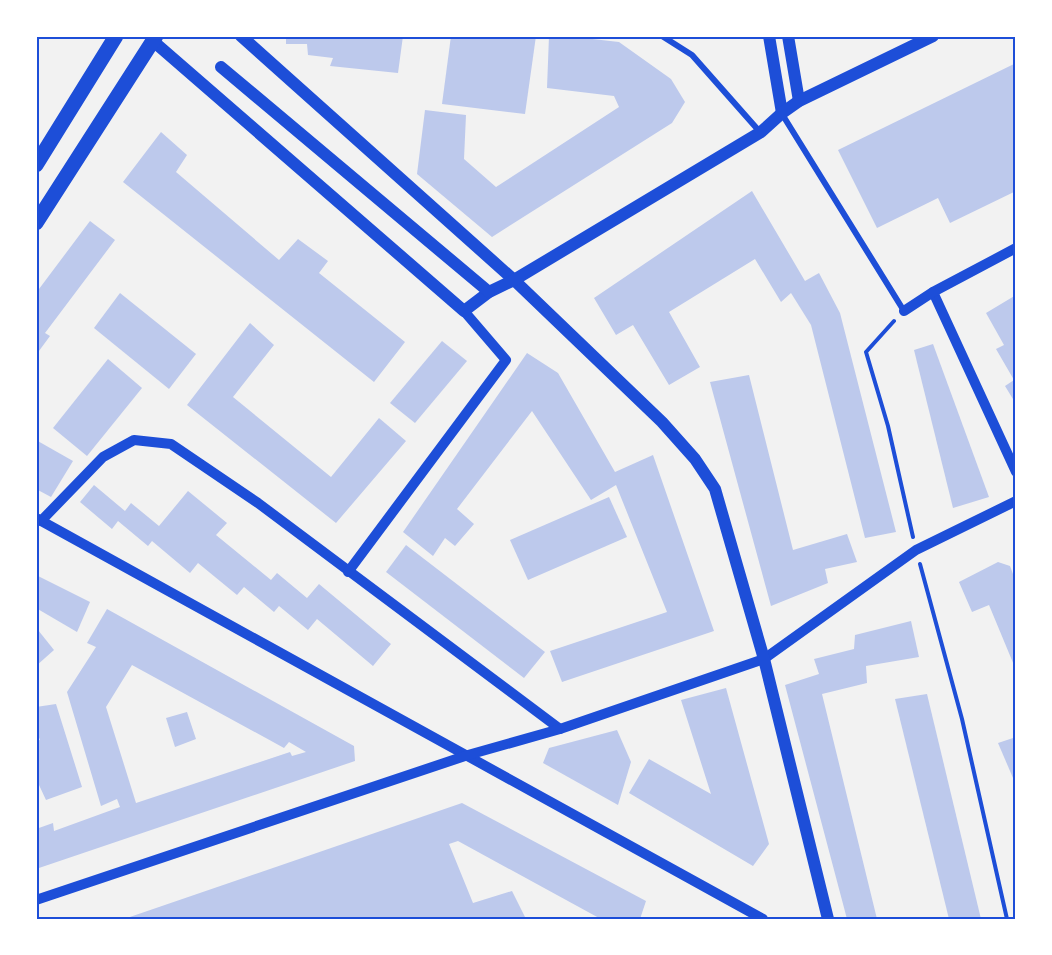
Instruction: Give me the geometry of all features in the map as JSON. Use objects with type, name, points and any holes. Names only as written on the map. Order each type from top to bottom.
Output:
[{"type":"main road","points":[[36,165],[116,36]]},
{"type":"main road","points":[[240,36],[514,280],[662,423],[695,459],[715,489],[764,659],[828,919]]},
{"type":"main road","points":[[769,36],[782,113]]},
{"type":"main road","points":[[788,36],[800,101]]},
{"type":"main road","points":[[36,223],[154,39],[464,311],[489,292],[514,280],[760,132],[800,101],[933,36]]},
{"type":"main road","points":[[221,67],[489,292]]},
{"type":"street","points":[[662,36],[692,55],[760,132]]},
{"type":"street","points":[[782,113],[904,311],[933,292],[1016,248]]},
{"type":"street","points":[[933,292],[1016,472]]},
{"type":"street","points":[[348,572],[506,360],[464,311]]},
{"type":"street","points":[[560,729],[258,503],[171,444],[134,440],[103,457],[39,519],[763,919]]},
{"type":"street","points":[[36,900],[468,755],[560,729],[764,659],[916,550],[1016,501]]},
{"type":"path","points":[[904,311],[866,352],[888,426],[916,550],[962,719],[1007,919]]},
{"type":"building","points":[[286,36],[403,36],[398,73],[330,66],[333,58],[308,55],[307,44],[286,44]]},
{"type":"building","points":[[451,36],[536,36],[525,114],[442,104]]},
{"type":"building","points":[[549,36],[619,42],[671,79],[685,102],[672,123],[492,237],[417,174],[425,110],[466,115],[464,159],[496,187],[619,107],[614,96],[547,88]]},
{"type":"building","points":[[1016,63],[1016,191],[950,223],[938,198],[877,228],[838,150]]},
{"type":"building","points":[[161,132],[187,155],[176,172],[279,260],[298,239],[328,261],[319,273],[405,342],[374,382],[123,182]]},
{"type":"building","points":[[752,191],[805,281],[819,273],[840,313],[896,532],[865,538],[811,325],[791,293],[781,302],[755,259],[669,312],[700,367],[669,385],[633,325],[616,335],[594,298]]},
{"type":"building","points":[[90,221],[115,240],[45,333],[50,336],[36,355],[36,293]]},
{"type":"building","points":[[120,293],[196,354],[169,389],[94,328]]},
{"type":"building","points":[[1016,295],[1016,404],[1005,386],[1014,380],[996,349],[1004,345],[986,313]]},
{"type":"building","points":[[250,323],[274,345],[233,397],[331,477],[379,418],[406,441],[336,523],[187,405]]},
{"type":"building","points":[[442,341],[467,361],[415,423],[390,403]]},
{"type":"building","points":[[933,344],[989,497],[953,508],[914,350]]},
{"type":"building","points":[[527,353],[558,373],[615,472],[653,455],[714,631],[562,682],[550,651],[667,612],[616,485],[591,500],[532,411],[457,509],[474,524],[455,546],[445,538],[433,556],[403,532]]},
{"type":"building","points":[[108,359],[142,388],[87,456],[53,428]]},
{"type":"building","points":[[749,375],[793,550],[847,534],[857,562],[825,569],[828,583],[771,606],[710,382]]},
{"type":"building","points":[[36,440],[73,461],[51,497],[36,489]]},
{"type":"building","points":[[94,485],[125,511],[131,503],[159,526],[188,491],[227,523],[216,535],[271,580],[277,573],[307,598],[319,584],[391,644],[373,666],[317,619],[308,630],[279,606],[274,612],[244,587],[237,595],[198,563],[190,573],[152,541],[148,546],[118,521],[112,529],[80,502]]},
{"type":"building","points":[[609,497],[627,537],[528,580],[510,540]]},
{"type":"building","points":[[406,545],[545,652],[524,678],[386,572]]},
{"type":"building","points":[[998,562],[1010,566],[1016,582],[1016,670],[989,605],[972,612],[959,582]]},
{"type":"building","points":[[36,575],[90,602],[77,632],[36,608]]},
{"type":"building","points":[[107,609],[354,746],[355,761],[36,869],[36,829],[53,823],[54,831],[120,807],[117,799],[101,806],[67,692],[96,647],[87,643]],"holes":[[[132,665],[284,748],[289,742],[306,752],[292,756],[290,752],[136,803],[106,707]]]},
{"type":"building","points":[[911,621],[919,657],[866,666],[867,683],[822,694],[877,919],[847,919],[785,685],[819,674],[814,659],[854,649],[855,635]]},
{"type":"building","points":[[38,630],[54,650],[36,666],[36,631]]},
{"type":"building","points":[[726,688],[769,844],[753,866],[629,793],[649,759],[711,794],[681,700]]},
{"type":"building","points":[[927,694],[981,919],[949,919],[895,699]]},
{"type":"building","points":[[56,704],[82,787],[46,800],[39,785],[36,786],[36,741],[40,740],[36,730],[36,707]]},
{"type":"building","points":[[187,712],[196,739],[175,747],[166,718]]},
{"type":"building","points":[[617,730],[631,762],[618,805],[543,763],[549,748]]},
{"type":"building","points":[[1016,737],[1016,785],[998,743]]},
{"type":"building","points":[[462,803],[646,901],[640,919],[599,919],[458,841],[449,844],[473,903],[512,891],[526,919],[124,919]]}]
